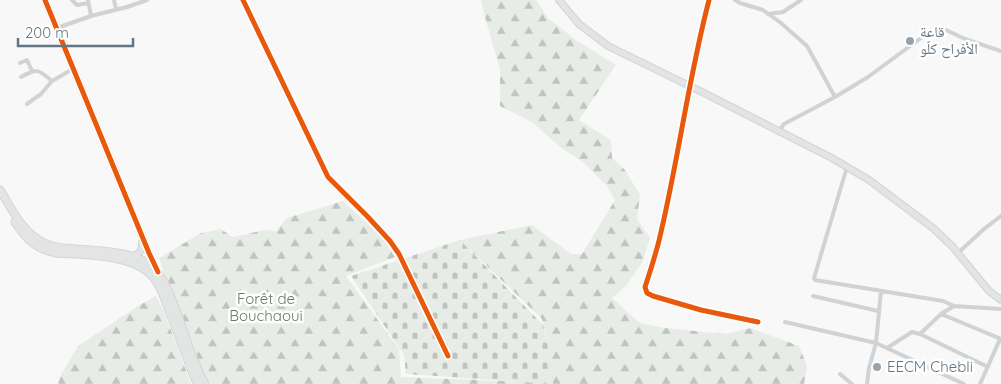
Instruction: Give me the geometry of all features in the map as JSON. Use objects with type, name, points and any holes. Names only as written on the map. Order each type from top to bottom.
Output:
[{"type":"highway","points":[[0,190],[21,224],[41,242],[57,247],[134,256],[154,268],[170,295],[205,384]]},
{"type":"highway","points":[[0,199],[23,234],[41,248],[55,253],[122,260],[139,266],[149,273],[165,298],[197,382]]},
{"type":"main road","points":[[45,0],[140,233],[158,272]]},
{"type":"main road","points":[[559,0],[578,24],[608,46],[778,130],[869,180],[934,228],[958,253],[988,291],[1001,300]]},
{"type":"main road","points":[[134,256],[139,254],[142,248],[140,233]]},
{"type":"street","points":[[72,0],[76,5],[88,2],[91,16]]},
{"type":"street","points":[[114,0],[116,9]]},
{"type":"street","points":[[57,28],[147,0]]},
{"type":"street","points":[[243,0],[328,177],[367,216],[399,254],[448,356]]},
{"type":"street","points":[[708,0],[661,233],[646,287],[647,293],[653,296],[701,310],[758,322]]},
{"type":"street","points":[[735,0],[762,10],[781,23],[807,46],[835,97]]},
{"type":"street","points":[[768,14],[783,12],[801,0]]},
{"type":"street","points":[[778,130],[784,124],[868,78],[925,35],[946,30],[965,39],[1001,51]]},
{"type":"street","points":[[20,63],[27,60],[32,71]]},
{"type":"street","points":[[27,104],[41,94],[52,81],[73,69]]},
{"type":"street","points":[[21,77],[32,71],[39,71],[52,81]]},
{"type":"street","points":[[847,167],[814,278],[815,280],[943,302],[954,306],[1001,309]]},
{"type":"street","points":[[958,253],[984,228],[1001,216]]},
{"type":"street","points":[[867,384],[869,368],[876,344],[881,291]]},
{"type":"street","points":[[813,296],[878,311]]},
{"type":"street","points":[[920,334],[941,314],[954,306]]},
{"type":"street","points":[[941,314],[1000,339],[980,384]]},
{"type":"street","points":[[785,322],[876,344],[964,384]]},
{"type":"street","points":[[887,348],[912,332],[920,334],[988,367]]},
{"type":"street","points":[[995,350],[1001,353]]},
{"type":"street","points":[[840,374],[852,384]]},
{"type":"green space","name":"Forêt de Bouchaoui","points":[[481,0],[535,0],[548,18],[576,40],[616,65],[579,120],[611,140],[612,158],[625,170],[640,195],[637,219],[650,238],[642,263],[626,286],[612,298],[640,323],[665,328],[725,334],[751,328],[799,346],[807,366],[804,384],[208,384],[194,357],[159,258],[201,233],[221,229],[232,237],[265,230],[276,231],[287,218],[343,201],[381,236],[395,257],[346,276],[399,349],[401,377],[552,383],[550,353],[542,319],[460,240],[532,225],[571,254],[582,254],[615,200],[606,185],[584,163],[560,147],[532,122],[500,106],[500,70]]},
{"type":"green space","points":[[460,240],[543,325],[550,353],[553,384],[406,374],[404,355],[351,276]]},
{"type":"green space","points":[[156,296],[164,312],[191,384],[58,384],[61,375],[78,346]]},
{"type":"cycle path","points":[[45,0],[158,272]]},
{"type":"cycle path","points":[[243,0],[328,177],[367,216],[399,254],[448,356]]},
{"type":"cycle path","points":[[709,0],[661,232],[645,287],[647,293],[653,296],[701,310],[758,322]]},
{"type":"place","name":"قاعة الأفراح كلّو","points":[[910,41]]},
{"type":"place","name":"EECM Chebli","points":[[877,367]]}]
